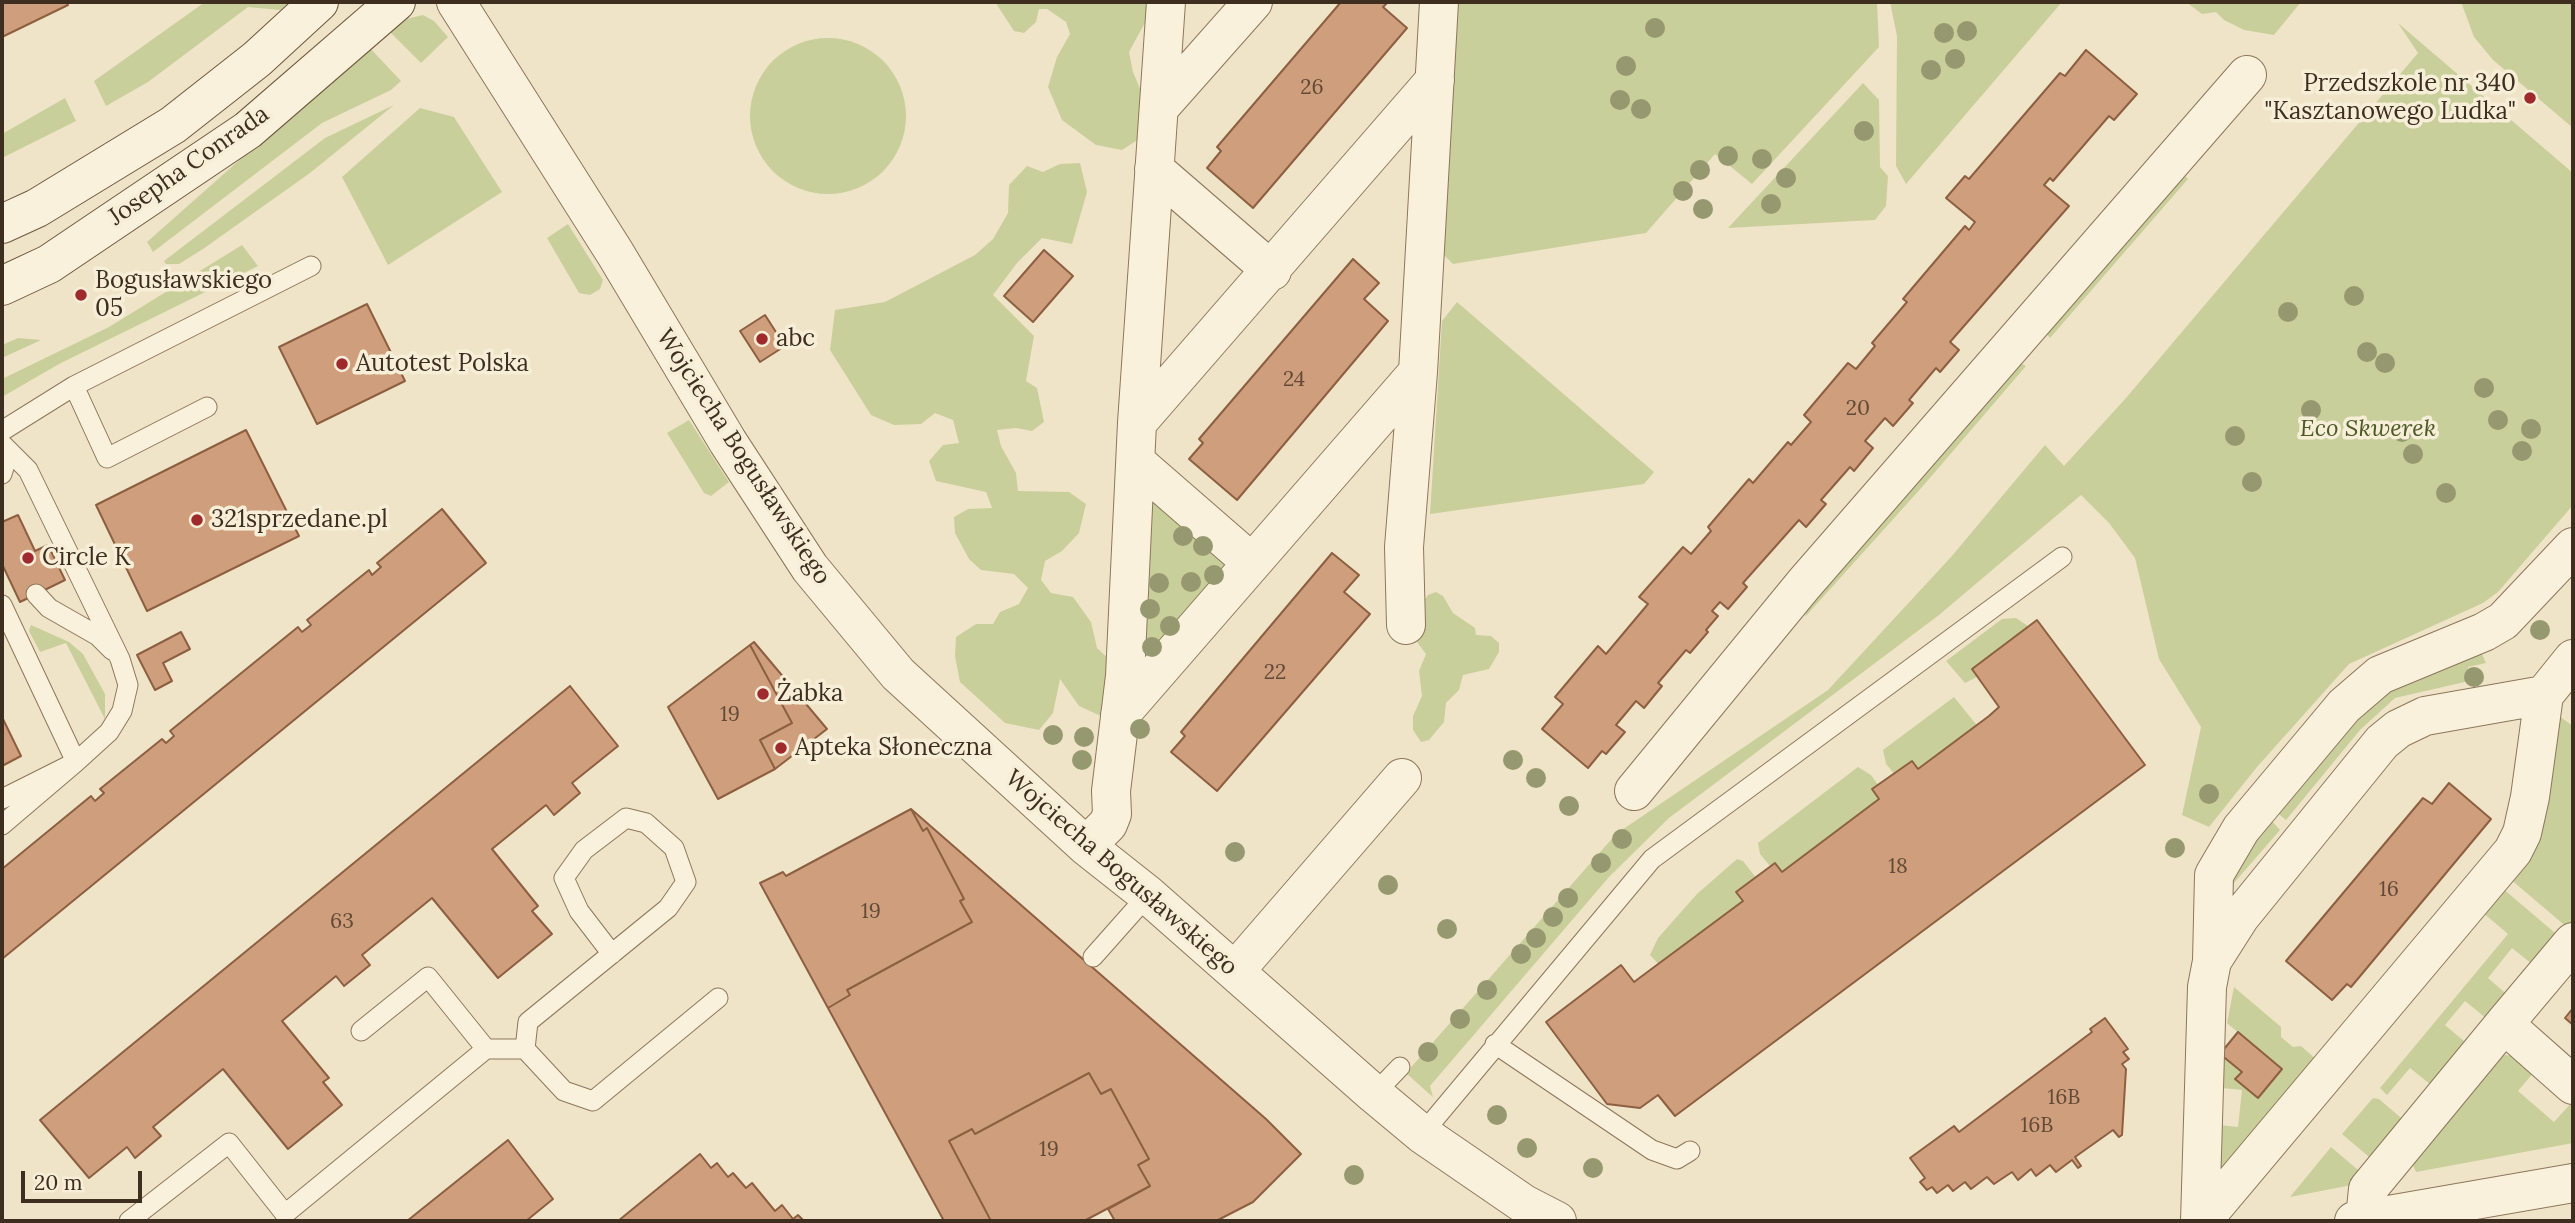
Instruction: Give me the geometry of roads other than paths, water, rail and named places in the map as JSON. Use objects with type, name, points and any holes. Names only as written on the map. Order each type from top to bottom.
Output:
[{"type":"street","name":"Josepha Conrada","points":[[2,225],[37,208],[173,125],[257,59],[319,2]]},
{"type":"street","name":"Josepha Conrada","points":[[2,286],[49,264],[248,130],[396,2]]},
{"type":"street","name":"Wojciecha Bogusławskiego","points":[[456,2],[615,253],[728,443],[810,568],[898,674],[1086,846],[1148,895],[1422,1134],[1524,1204],[1557,1221]]},
{"type":"street","points":[[1086,846],[1108,824],[1112,814],[1111,791],[1125,676],[1137,423],[1166,2]]},
{"type":"street","points":[[1160,107],[1253,2]]},
{"type":"street","points":[[1406,625],[1404,547],[1419,372],[1439,2]]},
{"type":"street","points":[[1634,791],[1804,584],[2247,75]]},
{"type":"street","points":[[1137,423],[1272,271],[1435,80]]},
{"type":"street","points":[[1154,169],[1272,271]]},
{"type":"street","points":[[1120,715],[1419,372]]},
{"type":"street","points":[[1136,462],[1251,562]]},
{"type":"street","points":[[2201,1221],[2204,1028],[2212,961],[2214,875],[2241,829],[2344,706],[2380,675],[2484,632],[2503,621],[2573,547]]},
{"type":"street","points":[[2201,1221],[2513,851],[2522,833],[2530,797],[2544,695],[2573,659]]},
{"type":"street","points":[[2212,961],[2240,917],[2382,742],[2410,722],[2425,716],[2544,695]]},
{"type":"street","points":[[1235,971],[1402,778]]},
{"type":"street","points":[[2573,942],[2368,1189],[2360,1220],[2573,1183]]},
{"type":"street","points":[[2504,1024],[2573,1085]]},
{"type":"lane","points":[[2,431],[74,386],[311,266]]},
{"type":"lane","points":[[74,386],[107,458],[208,407]]},
{"type":"lane","points":[[2,474],[5,447]]},
{"type":"lane","points":[[2,825],[109,732],[122,711],[128,685],[120,659],[28,470],[5,447]]},
{"type":"lane","points":[[1422,1134],[1652,859],[2062,557]]},
{"type":"lane","points":[[36,594],[49,608],[98,636],[120,659]]},
{"type":"lane","points":[[2,605],[76,762]]},
{"type":"lane","points":[[2,799],[76,762]]},
{"type":"lane","points":[[525,1049],[528,1023],[612,954],[668,908],[686,882],[674,848],[646,823],[626,818],[584,850],[564,878],[579,911],[612,954]]},
{"type":"lane","points":[[1093,957],[1148,895]]},
{"type":"lane","points":[[361,1031],[428,977],[486,1049]]},
{"type":"lane","points":[[129,1221],[229,1143],[281,1218],[486,1049],[525,1049],[564,1091],[593,1101],[718,998]]},
{"type":"lane","points":[[1495,1044],[1652,1150],[1677,1159],[1690,1150]]},
{"type":"lane","points":[[1374,1094],[1400,1067]]},
{"type":"place","name":"Przedszkole nr 340 \"Kasztanowego Ludka\"","points":[[2530,98]]},
{"type":"place","name":"Bogusławskiego 05","points":[[81,295]]},
{"type":"place","name":"abc","points":[[762,339]]},
{"type":"place","name":"Autotest Polska","points":[[342,364]]},
{"type":"place","name":"321sprzedane.pl","points":[[197,520]]},
{"type":"place","name":"Circle K","points":[[28,558]]},
{"type":"place","name":"Żabka","points":[[763,694]]},
{"type":"place","name":"Apteka Słoneczna","points":[[781,748]]},
{"type":"park label","name":"Eco Skwerek","points":[[2368,429]]}]
